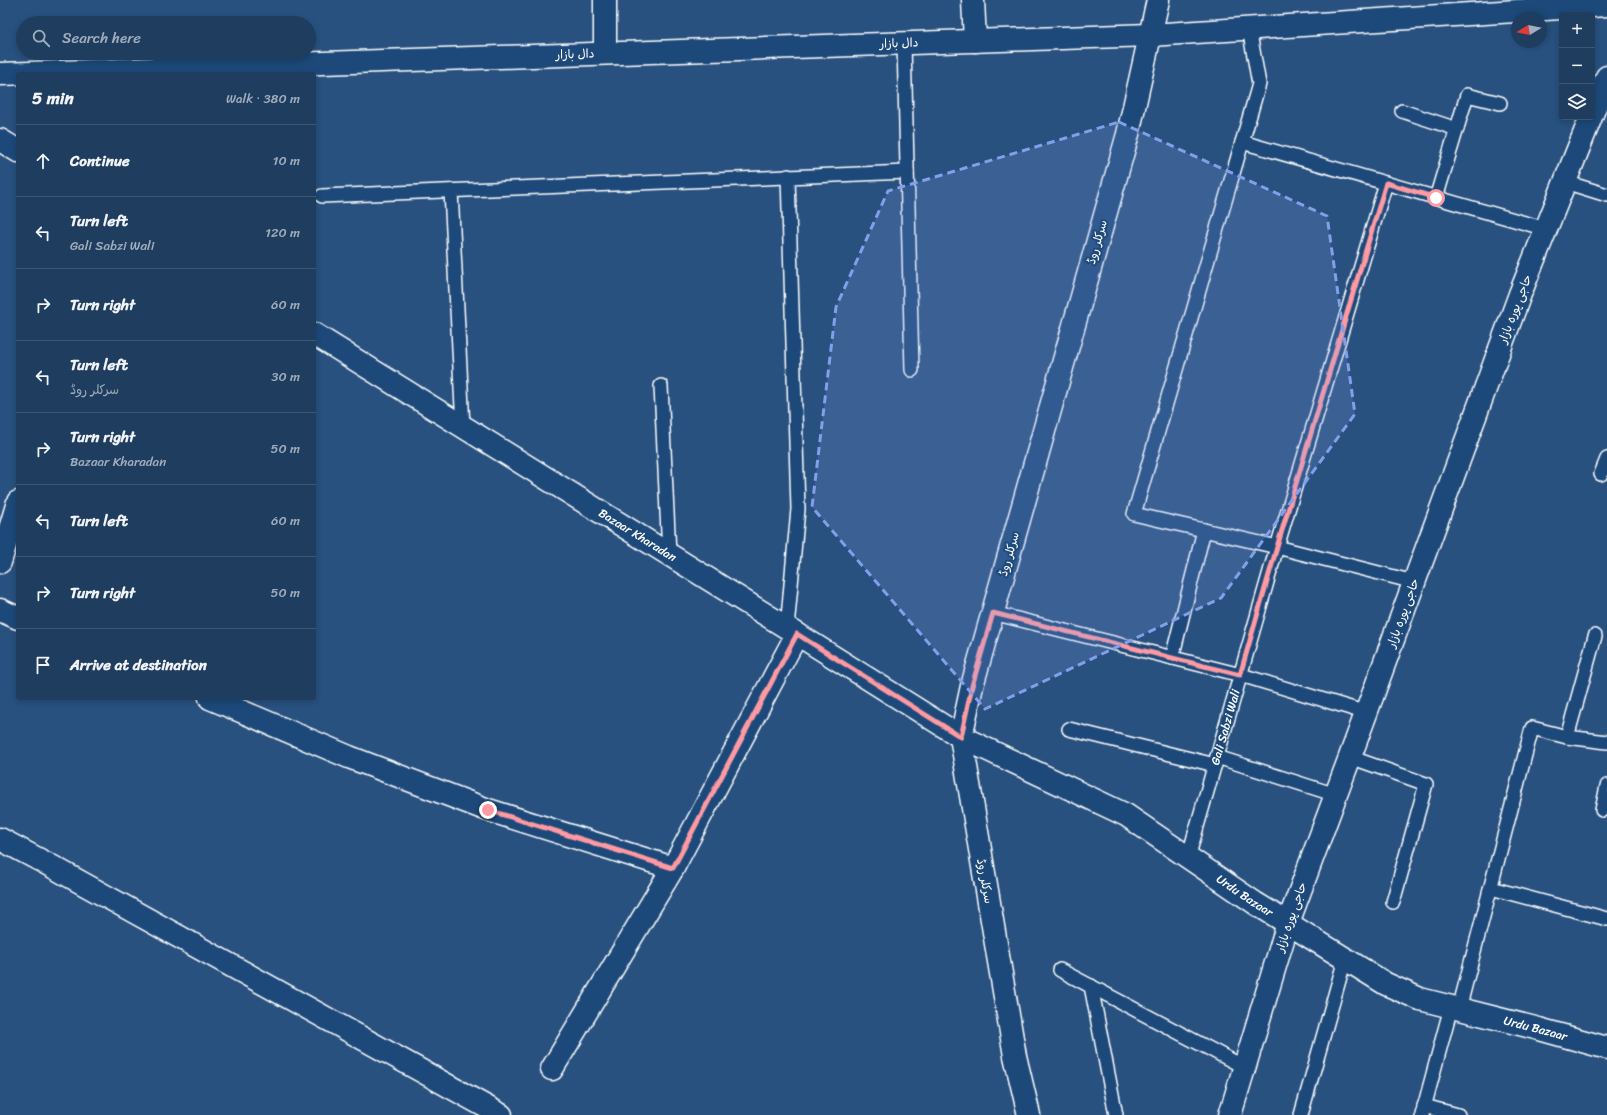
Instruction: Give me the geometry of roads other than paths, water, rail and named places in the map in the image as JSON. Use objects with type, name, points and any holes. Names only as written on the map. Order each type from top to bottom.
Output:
[{"type":"street","points":[[605,53],[606,0]]},
{"type":"street","points":[[973,0],[975,41]]},
{"type":"street","name":"سرکلر روڈ","points":[[1028,1115],[1015,1056],[961,737],[972,686],[1128,134],[1158,0]]},
{"type":"street","name":"دال بازار","points":[[58,72],[1150,35],[1249,28],[1478,7],[1607,5]]},
{"type":"street","name":"دال بازار","points":[[0,74],[16,73]]},
{"type":"street","name":"حاجی پورہ بازار","points":[[1595,106],[1607,77]]},
{"type":"street","name":"حاجی پورہ بازار","points":[[1230,1115],[1288,923],[1367,713],[1517,302],[1589,120]]},
{"type":"street","points":[[0,140],[16,150]]},
{"type":"street","name":"Bazaar Kharadan","points":[[316,335],[961,737]]},
{"type":"street","points":[[0,562],[16,509]]},
{"type":"street","points":[[0,610],[16,617]]},
{"type":"street","points":[[552,1069],[673,868],[792,631]]},
{"type":"street","points":[[215,700],[349,757],[488,810],[673,868]]},
{"type":"street","name":"Urdu Bazaar","points":[[961,737],[1126,816],[1288,923],[1386,984],[1420,999],[1607,1048]]},
{"type":"street","points":[[0,839],[501,1115]]},
{"type":"lane","points":[[1249,28],[1259,84],[1134,514],[1277,547],[1414,582]]},
{"type":"lane","points":[[904,43],[912,370]]},
{"type":"lane","points":[[1436,198],[1467,95],[1500,103]]},
{"type":"lane","points":[[1402,111],[1457,129]]},
{"type":"lane","points":[[1242,142],[1546,229]]},
{"type":"lane","points":[[322,196],[907,172]]},
{"type":"lane","points":[[788,176],[798,509],[792,631]]},
{"type":"lane","points":[[1565,182],[1607,195]]},
{"type":"lane","name":"Gali Sabzi Wali","points":[[1188,858],[1277,547],[1386,183]]},
{"type":"lane","points":[[451,190],[463,427]]},
{"type":"lane","points":[[661,386],[669,554]]},
{"type":"lane","points":[[1601,474],[1607,459]]},
{"type":"lane","points":[[1172,658],[1204,530]]},
{"type":"lane","points":[[993,613],[1240,675],[1367,713]]},
{"type":"lane","points":[[1567,737],[1595,636]]},
{"type":"lane","points":[[1458,1115],[1423,1110],[1491,888],[1532,728],[1567,737],[1607,742]]},
{"type":"lane","points":[[1069,729],[1216,761],[1336,795]]},
{"type":"lane","points":[[1350,757],[1426,784],[1393,902]]},
{"type":"lane","points":[[1602,810],[1607,786]]},
{"type":"lane","points":[[1491,888],[1607,919]]},
{"type":"lane","points":[[1302,1115],[1345,959]]},
{"type":"lane","points":[[1060,970],[1244,1067]]},
{"type":"lane","points":[[1091,986],[1116,1115]]}]
